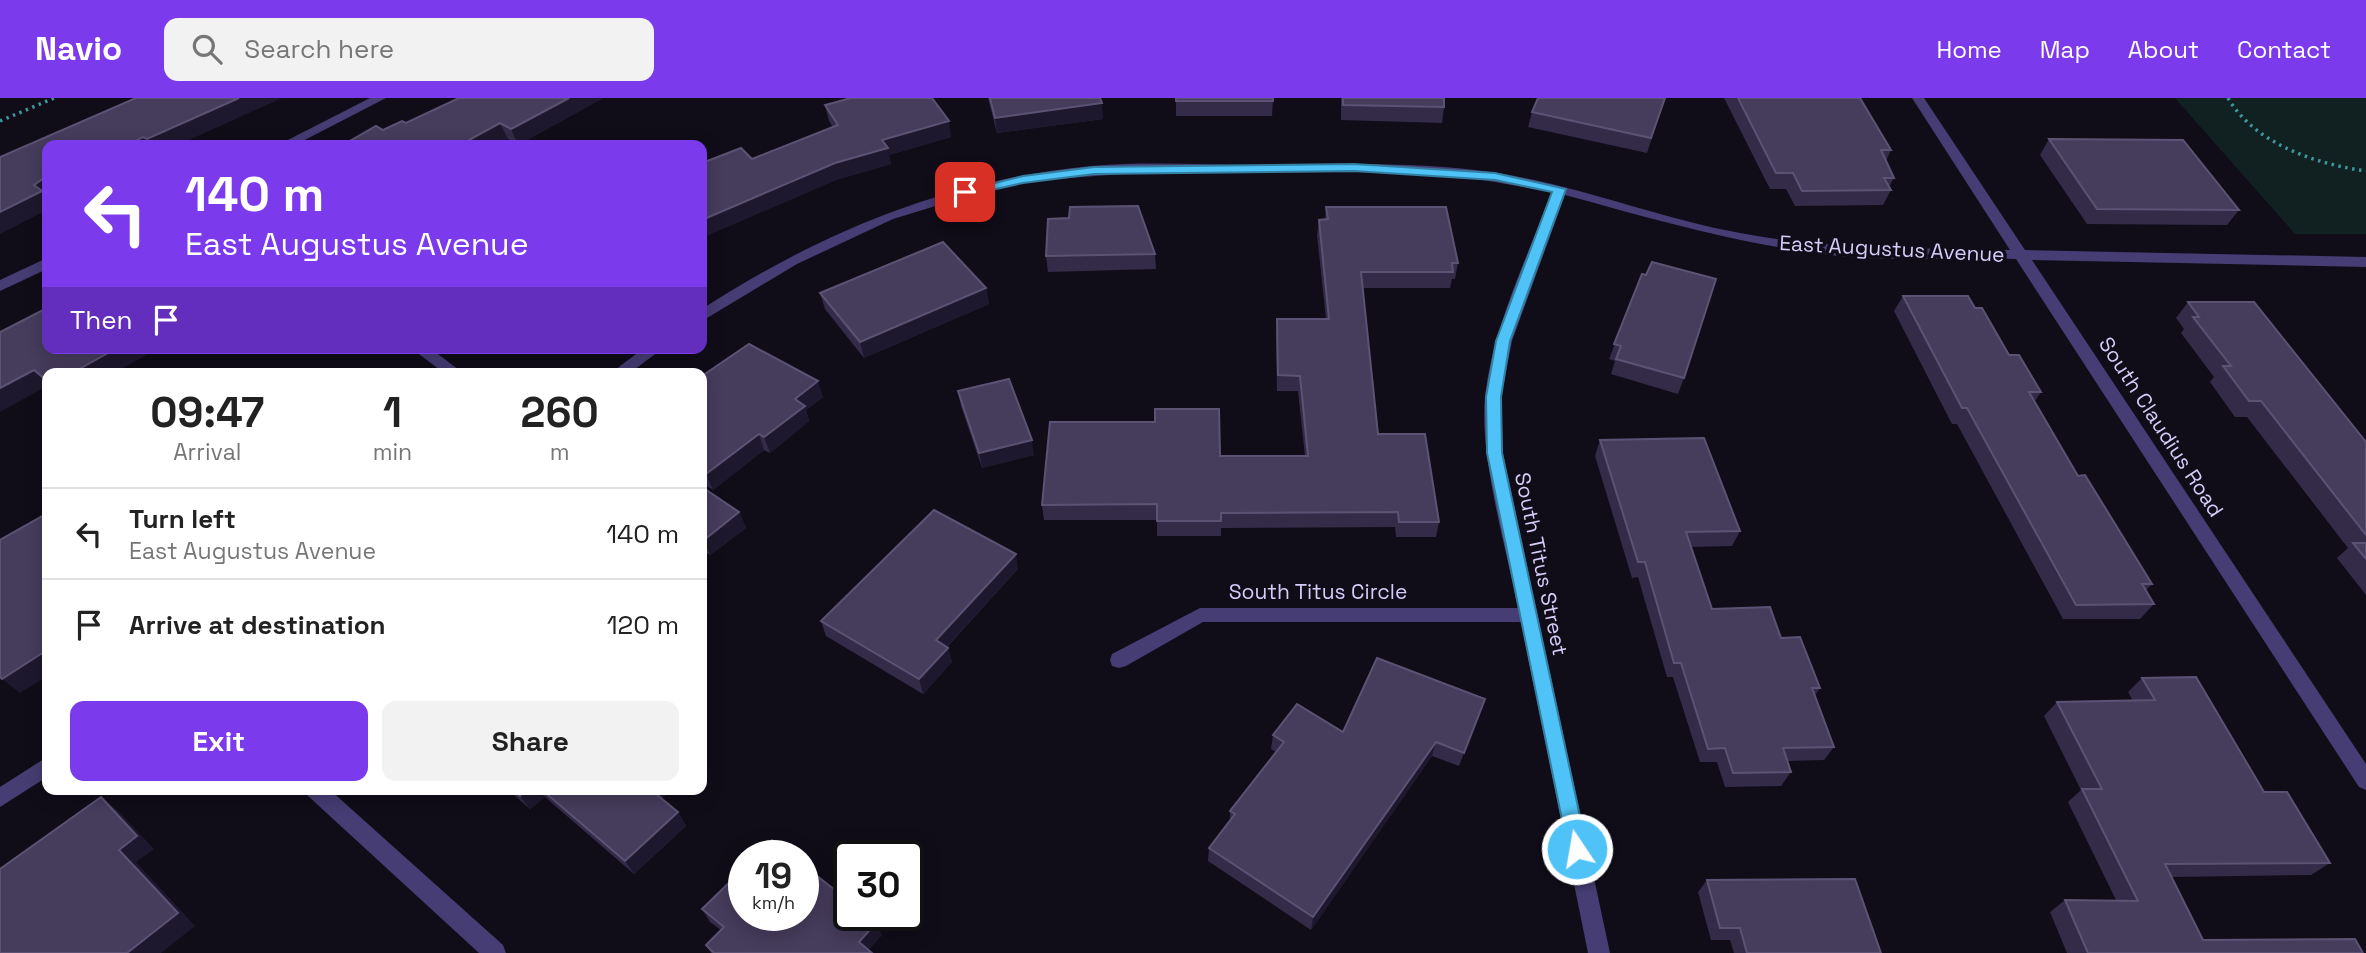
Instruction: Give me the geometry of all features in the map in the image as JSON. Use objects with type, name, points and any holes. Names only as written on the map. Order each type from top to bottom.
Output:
[{"type":"street","points":[[295,140],[380,98]]},
{"type":"street","name":"South Claudius Road","points":[[1918,98],[2366,781]]},
{"type":"street","name":"East Augustus Avenue","points":[[707,313],[761,276],[830,239],[902,210],[1023,179],[1094,170],[1354,168],[1482,175],[1560,189],[1689,226],[1763,243],[1835,251],[2366,262]]},
{"type":"street","name":"South Titus Street","points":[[1560,189],[1503,341],[1493,397],[1494,453],[1599,953]]},
{"type":"street","points":[[0,286],[42,265]]},
{"type":"street","points":[[428,354],[448,368]]},
{"type":"street","points":[[626,368],[646,354]]},
{"type":"street","name":"South Titus Circle","points":[[1119,660],[1200,615],[1528,615]]},
{"type":"street","points":[[0,798],[42,769]]},
{"type":"street","points":[[321,795],[495,953]]},
{"type":"path","points":[[0,121],[54,98]]},
{"type":"path","points":[[2228,98],[2255,128],[2271,139],[2337,167],[2366,171]]},
{"type":"shaded area","points":[[2175,98],[2366,98],[2366,234],[2295,234]]},
{"type":"building","points":[[136,98],[239,98],[147,139],[42,140],[42,179],[34,185],[42,191],[0,212],[0,157]]},
{"type":"building","points":[[459,98],[569,98],[511,129],[500,123],[469,140],[352,140],[376,126],[383,130],[402,121],[406,123]]},
{"type":"building","points":[[851,98],[932,98],[949,121],[882,140],[888,148],[835,163],[707,218],[707,161],[741,148],[752,159],[838,125],[825,105]]},
{"type":"building","points":[[990,98],[1100,98],[1102,103],[995,118]]},
{"type":"building","points":[[1176,98],[1273,98],[1273,101],[1176,101]]},
{"type":"building","points":[[1343,98],[1444,98],[1444,107],[1343,105]]},
{"type":"building","points":[[1538,98],[1665,98],[1651,138],[1532,112]]},
{"type":"building","points":[[1738,98],[1860,98],[1891,150],[1881,150],[1894,178],[1884,178],[1891,190],[1802,191],[1793,173],[1776,173]]},
{"type":"building","points":[[2049,139],[2183,140],[2239,210],[2097,209]]},
{"type":"building","points":[[1138,206],[1155,254],[1046,256],[1048,219],[1069,218],[1070,207]]},
{"type":"building","points":[[1326,207],[1446,207],[1458,263],[1452,263],[1453,272],[1361,272],[1378,434],[1425,434],[1439,522],[1399,522],[1398,512],[1221,513],[1221,521],[1157,521],[1157,504],[1042,505],[1050,422],[1155,422],[1155,409],[1219,409],[1220,456],[1308,456],[1300,376],[1278,375],[1277,319],[1329,319],[1319,220],[1328,219]]},
{"type":"building","points":[[943,242],[986,288],[860,342],[820,293]]},
{"type":"building","points":[[1652,262],[1716,279],[1684,378],[1616,359],[1621,346],[1614,344],[1642,274],[1646,275]]},
{"type":"building","points":[[1903,296],[1968,296],[1975,308],[1982,308],[2009,355],[2019,355],[2041,392],[2029,392],[2078,476],[2085,475],[2152,584],[2142,584],[2154,604],[2076,605],[1967,408],[1962,408]]},
{"type":"building","points":[[2188,302],[2254,302],[2366,442],[2366,535],[2261,401],[2249,401],[2223,366],[2231,366],[2193,317],[2199,317]]},
{"type":"building","points":[[42,311],[42,354],[106,354],[81,368],[42,368],[42,377],[34,370],[0,388],[0,332]]},
{"type":"building","points":[[749,344],[818,381],[795,399],[805,406],[764,437],[759,434],[707,473],[707,373]]},
{"type":"building","points":[[1009,379],[1032,440],[979,453],[958,391]]},
{"type":"building","points":[[1704,438],[1740,531],[1686,532],[1712,609],[1770,607],[1781,638],[1800,637],[1820,688],[1812,688],[1834,747],[1783,748],[1791,772],[1733,773],[1725,748],[1708,749],[1681,663],[1674,663],[1645,562],[1638,562],[1600,440]]},
{"type":"building","points":[[707,490],[739,512],[707,538]]},
{"type":"building","points":[[934,510],[1016,554],[936,640],[948,648],[919,679],[821,621]]},
{"type":"building","points":[[42,516],[42,653],[2,679],[0,677],[0,540]]},
{"type":"building","points":[[2353,543],[2366,543],[2366,559]]},
{"type":"building","points":[[1377,658],[1485,699],[1464,753],[1436,742],[1313,917],[1209,848],[1235,814],[1230,811],[1284,742],[1273,735],[1297,704],[1343,732]]},
{"type":"building","points":[[2196,677],[2264,792],[2287,792],[2330,863],[2165,864],[2203,940],[2355,939],[2363,953],[2088,953],[2065,900],[2138,901],[2082,789],[2102,789],[2057,702],[2155,700],[2142,678]]},
{"type":"building","points":[[548,795],[657,795],[678,812],[625,861]]},
{"type":"building","points":[[101,797],[137,836],[119,850],[178,913],[127,953],[0,953],[0,869]]},
{"type":"building","points":[[819,878],[833,888],[833,931],[869,931],[859,942],[872,953],[714,953],[706,945],[724,927],[702,909],[728,884],[728,931],[819,931]]},
{"type":"building","points":[[1855,879],[1881,953],[1747,953],[1740,928],[1720,928],[1707,880]]},
{"type":"route","points":[[965,192],[1023,179],[1094,170],[1354,168],[1431,170],[1495,177],[1560,189],[1503,341],[1493,397],[1494,453],[1577,849]]}]
